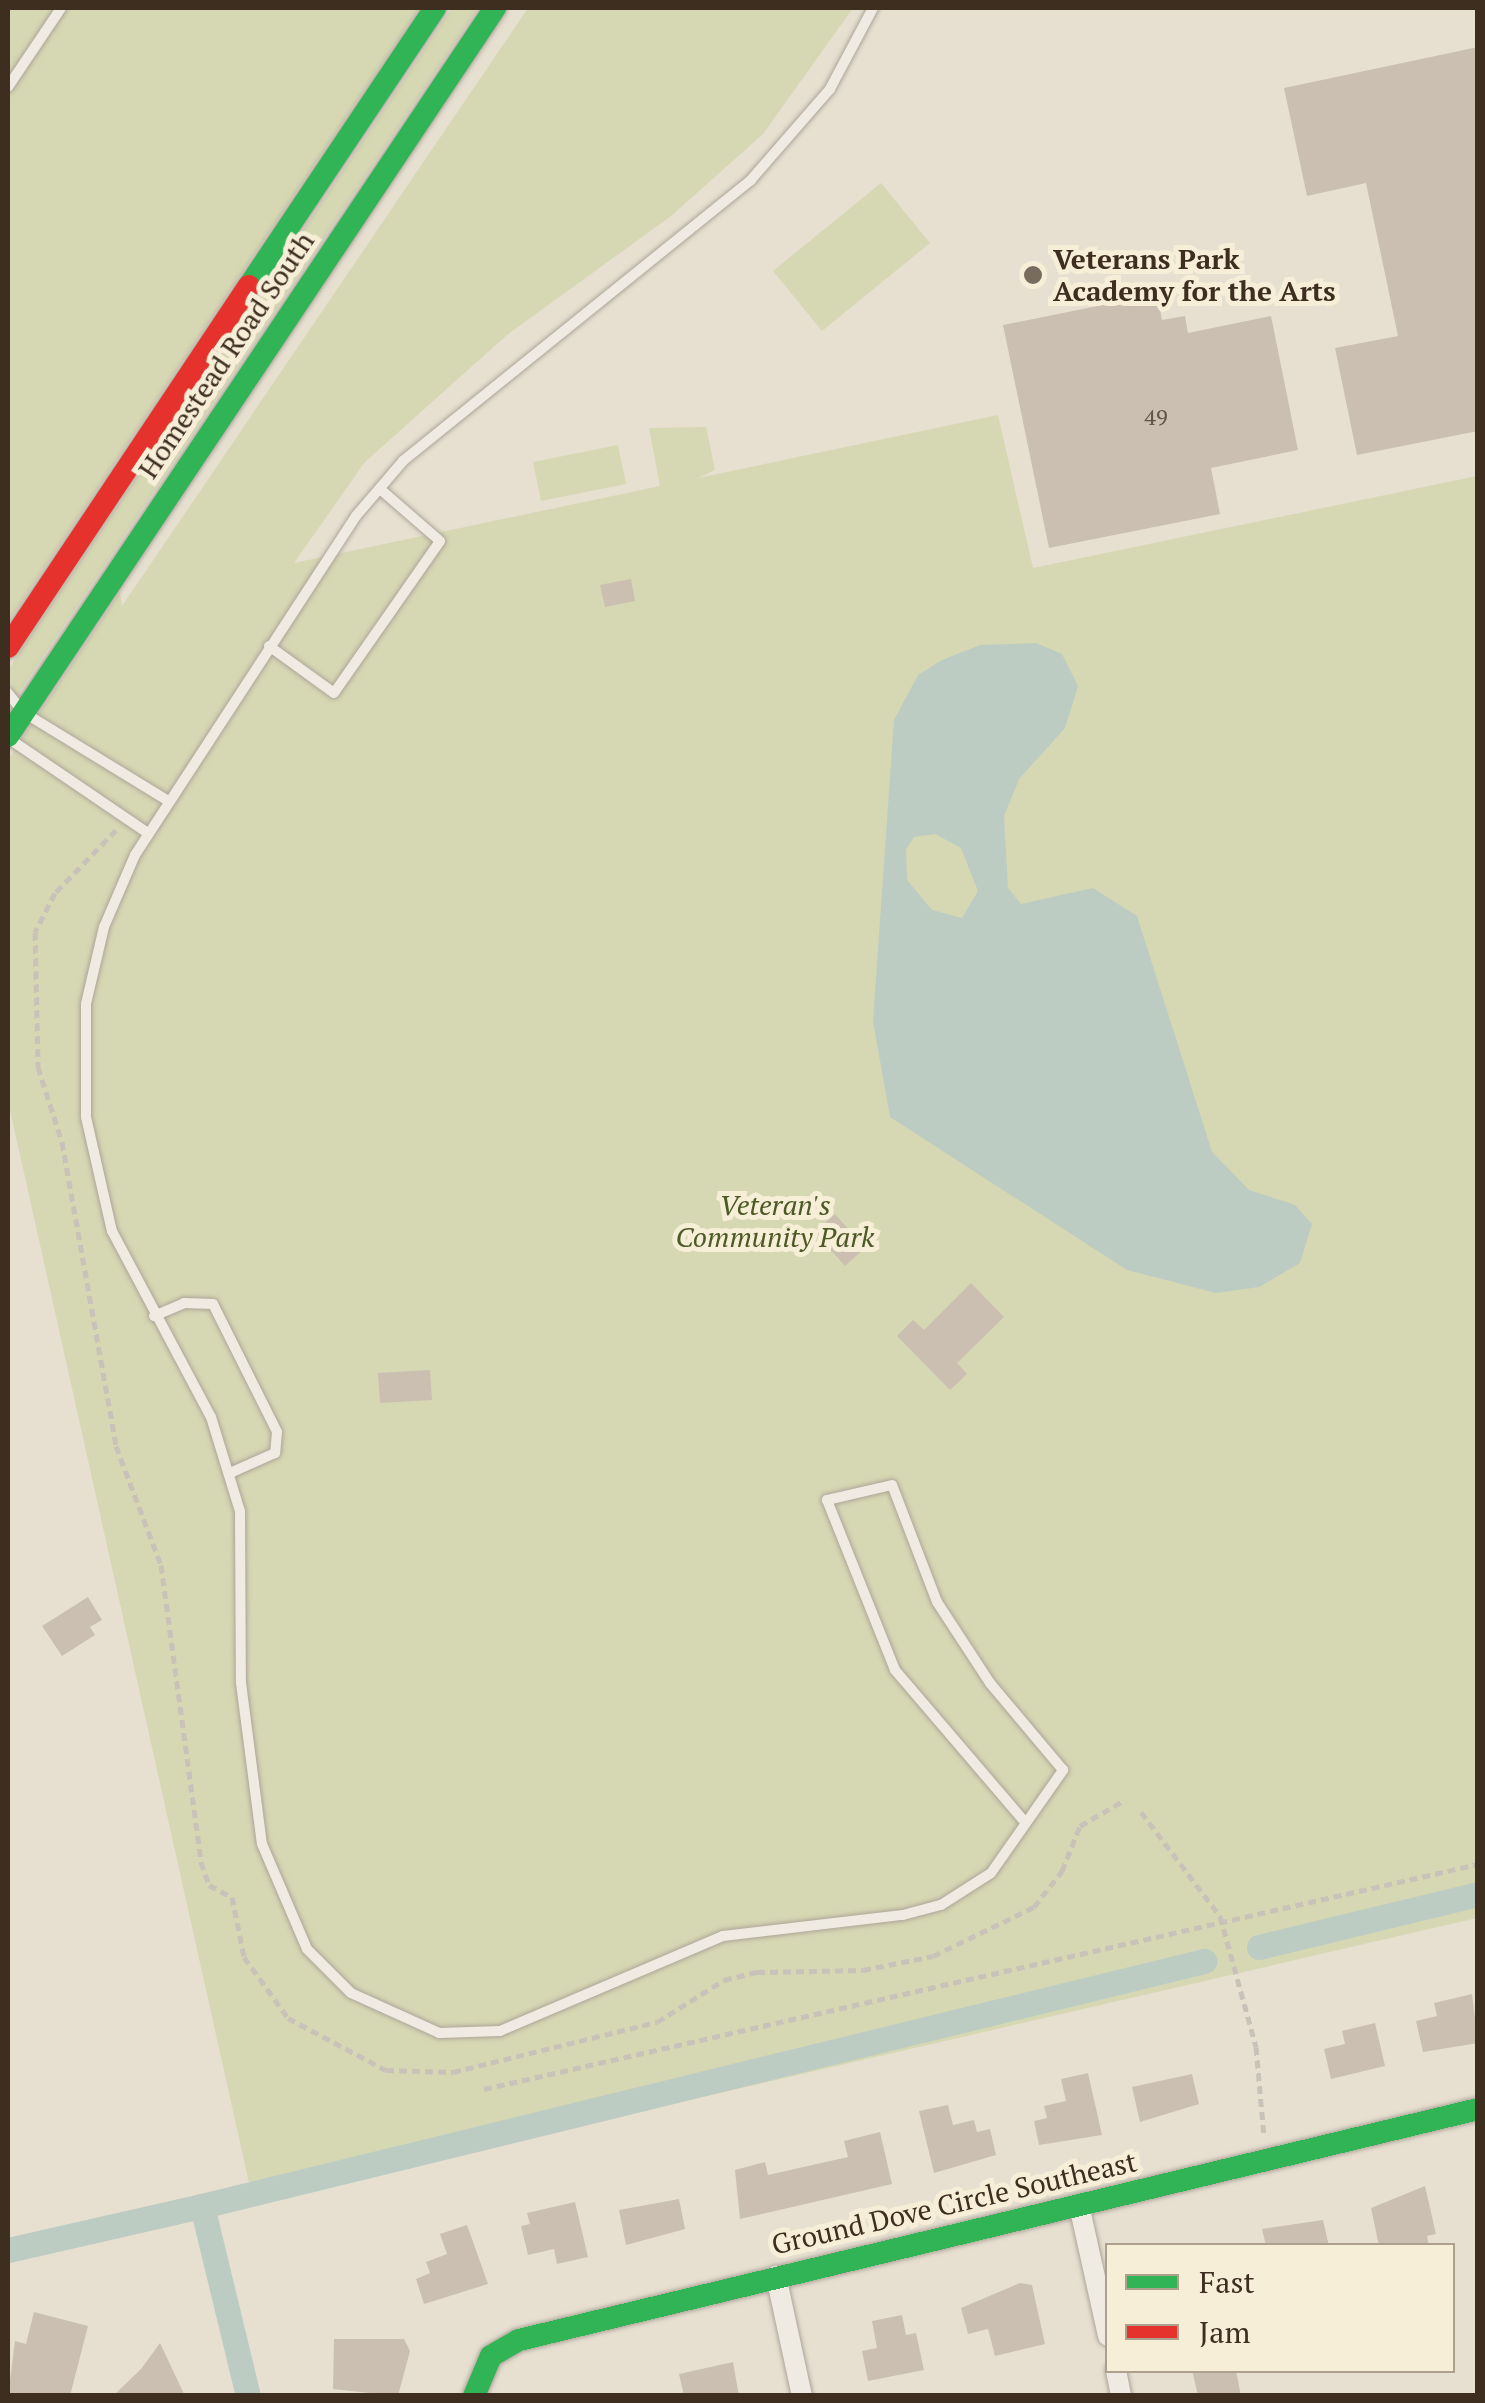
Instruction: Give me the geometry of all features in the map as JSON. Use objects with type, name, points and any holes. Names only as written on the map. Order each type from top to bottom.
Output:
[{"type":"main road","name":"Homestead Road South","points":[[8,646],[436,8]]},
{"type":"main road","name":"Homestead Road South","points":[[8,737],[495,8]]},
{"type":"main road","name":"Ground Dove Circle Southeast","points":[[474,2396],[491,2356],[519,2340],[1478,2109]]},
{"type":"street","points":[[1079,2205],[1105,2322]]},
{"type":"street","points":[[776,2276],[802,2396]]},
{"type":"lane","points":[[8,87],[61,8]]},
{"type":"lane","points":[[874,8],[830,89],[751,180],[403,460],[380,489],[269,646],[148,833],[104,927],[86,1004],[84,1087],[112,1232],[211,1417],[230,1472],[243,1564],[240,1683],[262,1844],[307,1949],[324,1972],[384,2014],[439,2033],[500,2031],[724,1936],[941,1905],[991,1873],[1022,1820],[1063,1770],[990,1682],[937,1602],[892,1484],[826,1500],[895,1670],[1022,1820]]},
{"type":"lane","points":[[269,646],[334,692],[440,541],[380,489]]},
{"type":"lane","points":[[8,694],[24,712],[168,801]]},
{"type":"lane","points":[[8,737],[148,833]]},
{"type":"lane","points":[[154,1316],[184,1303],[214,1304],[269,1416],[275,1453],[230,1472]]},
{"type":"path","points":[[120,823],[55,894],[35,932],[38,1067],[62,1142],[116,1446],[161,1565],[201,1862],[209,1885],[232,1897],[244,1957],[288,2018],[386,2070],[453,2072],[658,2022],[741,1976],[806,1965],[863,1970],[933,1956],[1034,1907],[1062,1872],[1080,1826],[1123,1801]]},
{"type":"path","points":[[1141,1812],[1221,1922],[1256,2047],[1266,2158]]},
{"type":"path","points":[[484,2089],[1478,1864]]},
{"type":"green space","points":[[8,8],[419,8],[8,622]]},
{"type":"green space","points":[[452,8],[478,8],[8,709],[8,670]]},
{"type":"green space","name":"Veteran's Community Park","points":[[528,8],[853,8],[763,134],[671,216],[507,335],[365,462],[294,563],[660,486],[649,428],[706,427],[715,470],[698,478],[998,415],[1033,568],[1477,476],[1477,1918],[253,2201],[8,1101],[8,760],[120,592],[122,606]]},
{"type":"green space","points":[[881,183],[930,243],[822,331],[773,271]]},
{"type":"green space","points":[[618,445],[626,484],[541,501],[533,462]]},
{"type":"shaded area","points":[[1036,643],[1062,654],[1078,686],[1065,728],[1019,779],[1004,816],[1008,888],[1021,904],[1093,888],[1137,916],[1212,1152],[1249,1190],[1295,1205],[1312,1224],[1300,1263],[1259,1287],[1216,1293],[1127,1270],[890,1117],[873,1021],[894,720],[918,675],[942,660],[980,645]],"holes":[[[935,834],[961,848],[978,891],[962,918],[932,910],[907,880],[906,849],[914,837]]]},
{"type":"building","points":[[1478,47],[1478,431],[1357,455],[1335,348],[1398,336],[1366,183],[1307,196],[1284,88]]},
{"type":"building","points":[[1157,294],[1162,320],[1185,316],[1188,333],[1271,316],[1298,450],[1211,468],[1220,514],[1049,548],[1003,325]]},
{"type":"building","points":[[631,579],[635,601],[605,607],[600,585]]},
{"type":"building","points":[[835,1214],[865,1248],[845,1266],[815,1232]]},
{"type":"building","points":[[971,1283],[1004,1317],[957,1363],[967,1374],[950,1390],[897,1336],[913,1320],[924,1330]]},
{"type":"building","points":[[430,1370],[432,1400],[380,1403],[378,1373]]},
{"type":"building","points":[[88,1597],[102,1620],[90,1627],[95,1635],[62,1656],[42,1626]]},
{"type":"building","points":[[1472,1994],[1478,2043],[1423,2052],[1416,2021],[1437,2016],[1434,2003]]},
{"type":"building","points":[[1375,2023],[1385,2066],[1331,2079],[1324,2049],[1345,2044],[1342,2031]]},
{"type":"building","points":[[1088,2073],[1102,2135],[1039,2145],[1034,2121],[1047,2118],[1044,2106],[1066,2101],[1061,2079]]},
{"type":"building","points":[[1192,2074],[1199,2104],[1140,2122],[1132,2087]]},
{"type":"building","points":[[948,2105],[953,2125],[974,2120],[977,2132],[990,2129],[996,2155],[934,2173],[919,2111]]},
{"type":"building","points":[[880,2132],[892,2184],[740,2219],[735,2170],[765,2162],[768,2175],[848,2157],[844,2141]]},
{"type":"building","points":[[1425,2186],[1436,2234],[1427,2236],[1428,2243],[1378,2243],[1371,2208]]},
{"type":"building","points":[[679,2199],[685,2229],[626,2245],[619,2210]]},
{"type":"building","points":[[575,2202],[588,2257],[557,2264],[554,2249],[528,2255],[521,2226],[530,2224],[527,2213]]},
{"type":"building","points":[[1323,2220],[1328,2243],[1265,2243],[1262,2229]]},
{"type":"building","points":[[467,2225],[488,2284],[424,2304],[416,2279],[430,2273],[426,2262],[447,2254],[440,2234]]},
{"type":"building","points":[[1020,2283],[1032,2285],[1045,2344],[995,2356],[988,2329],[968,2334],[961,2308]]},
{"type":"building","points":[[34,2312],[88,2326],[70,2396],[8,2396],[15,2341],[26,2344]]},
{"type":"building","points":[[902,2315],[906,2335],[916,2333],[924,2370],[868,2381],[862,2351],[877,2348],[872,2321]]},
{"type":"building","points":[[334,2339],[404,2339],[410,2351],[398,2396],[333,2389]]},
{"type":"building","points":[[160,2343],[185,2396],[113,2396],[141,2369]]},
{"type":"building","points":[[733,2362],[739,2396],[684,2396],[679,2374]]},
{"type":"building","points":[[1193,2373],[1237,2373],[1241,2396],[1198,2396]]},
{"type":"waterway","points":[[1259,1947],[1478,1894]]},
{"type":"waterway","points":[[202,2206],[1204,1961]]},
{"type":"waterway","points":[[8,2250],[202,2206],[248,2396]]},
{"type":"traffic: fast","points":[[249,286],[435,8]]},
{"type":"traffic: fast","points":[[8,736],[495,8]]},
{"type":"traffic: fast","points":[[474,2396],[491,2356],[519,2340],[1478,2109]]},
{"type":"traffic: jam","points":[[8,647],[249,286]]},
{"type":"place","name":"Veterans Park Academy for the Arts","points":[[1033,275]]}]
